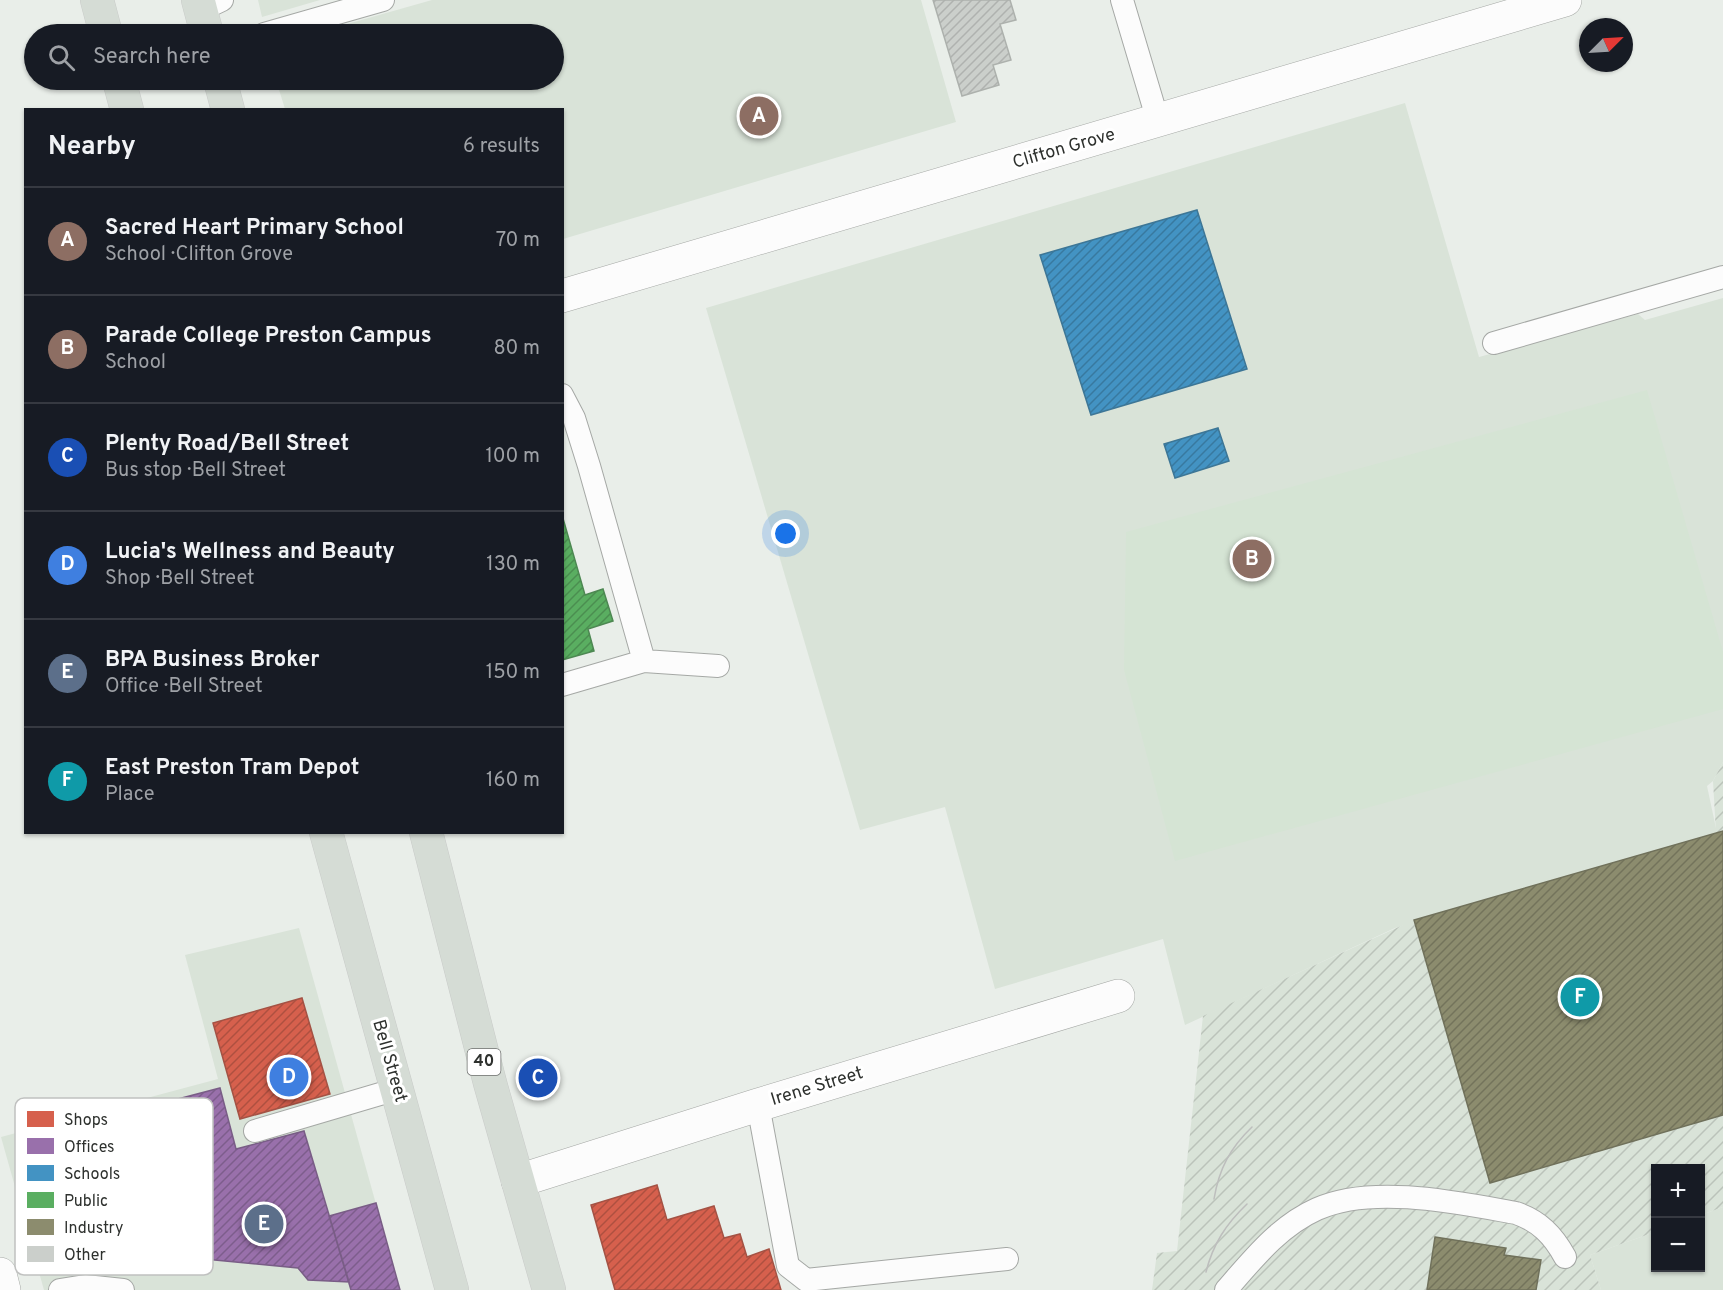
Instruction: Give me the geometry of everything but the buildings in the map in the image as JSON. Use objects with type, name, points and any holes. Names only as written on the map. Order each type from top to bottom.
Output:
[{"type":"highway","points":[[97,0],[103,24]]},
{"type":"highway","points":[[122,90],[126,108]]},
{"type":"highway","points":[[223,90],[227,108]]},
{"type":"highway","name":"Bell Street","points":[[327,834],[452,1290]]},
{"type":"highway","name":"40","points":[[427,834],[490,1083],[549,1290]]},
{"type":"street","name":"Clifton Grove","points":[[564,295],[1565,0]]},
{"type":"street","name":"Irene Street","points":[[518,1182],[758,1105],[1118,996]]},
{"type":"street","points":[[0,1274],[4,1290]]},
{"type":"lane","points":[[299,24],[383,0]]},
{"type":"lane","points":[[1122,0],[1158,121]]},
{"type":"lane","points":[[1494,343],[1723,277]]},
{"type":"lane","points":[[564,399],[574,418],[590,466],[644,661]]},
{"type":"lane","points":[[564,684],[644,661],[718,666]]},
{"type":"lane","points":[[255,1131],[397,1089]]},
{"type":"lane","points":[[758,1105],[788,1266],[806,1280],[896,1280],[1007,1259]]},
{"type":"lane","points":[[1226,1290],[1284,1229],[1318,1208],[1375,1197],[1516,1213],[1533,1219],[1542,1226],[1565,1257]]},
{"type":"lane","points":[[1238,1290],[1254,1258]]},
{"type":"lane","points":[[60,1290],[85,1286],[123,1290]]},
{"type":"shaded area","points":[[258,0],[320,0],[262,17]]},
{"type":"shaded area","points":[[432,0],[921,0],[956,122],[564,239],[564,108],[285,108],[279,90],[564,90],[564,24],[347,24]]},
{"type":"shaded area","points":[[1405,103],[1479,357],[1638,314],[1645,320],[1723,298],[1723,762],[1713,781],[1707,786],[1717,833],[1395,928],[1185,1025],[1163,939],[995,989],[945,807],[860,830],[706,308]]},
{"type":"shaded area","points":[[1723,762],[1723,1207],[1705,1214],[1705,1164],[1651,1164],[1651,1233],[1590,1255],[1601,1290],[1152,1290],[1157,1253],[1177,1251],[1203,1016],[1414,920],[1716,833],[1713,781]]},
{"type":"shaded area","points":[[299,928],[400,1290],[44,1290],[40,1275],[213,1275],[213,1098],[147,1098],[218,1079],[185,955]]},
{"type":"shaded area","points":[[15,1133],[15,1187],[1,1137]]},
{"type":"shaded area","points":[[1723,1207],[1723,1290],[1601,1290],[1590,1255],[1651,1233],[1651,1272],[1705,1272],[1705,1214]]},
{"type":"green space","points":[[1647,390],[1723,652],[1723,709],[1175,861],[1124,670],[1126,532]]},
{"type":"tram line","points":[[1214,1199],[1219,1178],[1227,1160],[1237,1143],[1252,1127]]},
{"type":"tram line","points":[[1206,1272],[1212,1252],[1221,1235],[1247,1204]]},
{"type":"place","name":"Sacred Heart Primary School","points":[[759,116]]},
{"type":"place","name":"Parade College Preston Campus","points":[[1252,559]]},
{"type":"place","name":"East Preston Tram Depot","points":[[1580,997]]},
{"type":"place","name":"Lucia's Wellness and Beauty","points":[[289,1077]]},
{"type":"place","name":"Plenty Road/Bell Street","points":[[538,1078]]},
{"type":"place","name":"BPA Business Broker","points":[[264,1224]]}]
